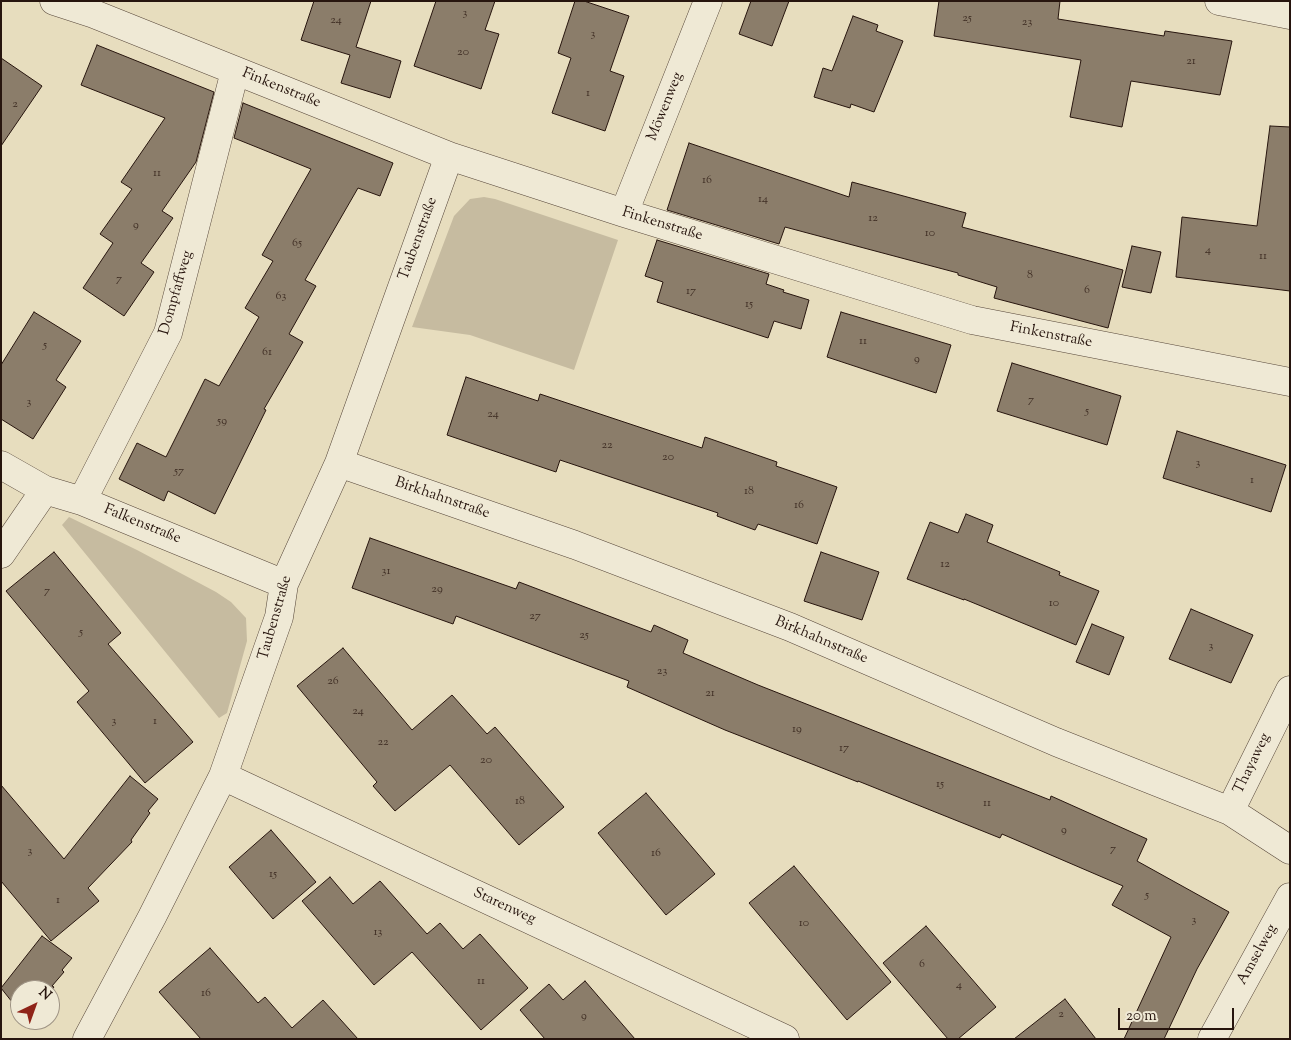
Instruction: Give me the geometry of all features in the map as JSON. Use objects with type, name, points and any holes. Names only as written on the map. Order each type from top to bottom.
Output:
[{"type":"street","name":"Finkenstraße","points":[[54,1],[94,14],[449,156],[624,213],[972,320],[1290,382]]},
{"type":"street","name":"Möwenweg","points":[[624,213],[708,1]]},
{"type":"street","points":[[1219,1],[1290,14]]},
{"type":"street","name":"Dompfaffweg","points":[[82,501],[168,333],[236,71]]},
{"type":"street","name":"Taubenstraße","points":[[87,1039],[152,917],[223,776],[280,616],[284,584],[339,463],[449,156]]},
{"type":"street","name":"Birkhahnstraße","points":[[339,463],[575,545],[790,627],[1056,742],[1230,811],[1290,850]]},
{"type":"street","name":"Falkenstraße","points":[[1,465],[45,490],[82,501],[284,584]]},
{"type":"street","points":[[1,554],[45,490]]},
{"type":"street","name":"Thayaweg","points":[[1230,811],[1290,690]]},
{"type":"street","name":"Starenweg","points":[[223,776],[785,1039]]},
{"type":"street","name":"Amselweg","points":[[1212,1039],[1290,897]]},
{"type":"shaded area","points":[[484,197],[618,240],[574,370],[470,335],[412,327],[454,216],[470,199]]},
{"type":"shaded area","points":[[69,517],[137,550],[216,592],[231,602],[246,618],[247,641],[227,713],[219,718],[62,525]]},
{"type":"building","points":[[314,1],[371,1],[356,47],[401,61],[390,98],[341,83],[350,55],[301,40]]},
{"type":"building","points":[[436,1],[495,1],[485,30],[499,34],[481,89],[414,66]]},
{"type":"building","points":[[575,1],[584,1],[629,16],[610,71],[624,76],[605,131],[552,113],[571,58],[558,53]]},
{"type":"building","points":[[751,1],[789,1],[772,46],[739,34]]},
{"type":"building","points":[[939,1],[1060,1],[1058,19],[1164,36],[1165,31],[1232,41],[1220,95],[1131,81],[1122,127],[1070,117],[1081,60],[934,36]]},
{"type":"building","points":[[853,16],[878,25],[876,31],[903,41],[874,112],[851,104],[850,108],[814,97],[823,68],[832,71]]},
{"type":"building","points":[[97,45],[214,92],[196,162],[162,211],[173,218],[141,263],[154,272],[124,316],[83,288],[113,243],[100,234],[132,189],[121,182],[165,118],[81,85]]},
{"type":"building","points":[[1,58],[42,86],[1,146]]},
{"type":"building","points":[[243,103],[393,163],[380,196],[358,188],[305,280],[316,286],[289,334],[303,342],[264,409],[266,410],[215,514],[168,491],[164,501],[119,479],[137,443],[166,457],[205,379],[219,386],[259,317],[245,308],[273,261],[262,255],[311,169],[234,138]]},
{"type":"building","points":[[1270,126],[1290,127],[1290,291],[1176,277],[1182,217],[1257,226]]},
{"type":"building","points":[[689,143],[849,197],[852,182],[966,213],[962,227],[1123,270],[1108,328],[994,298],[997,287],[958,275],[958,273],[785,227],[779,244],[667,210]]},
{"type":"building","points":[[657,240],[769,274],[766,284],[784,290],[783,292],[809,300],[801,329],[774,321],[768,338],[657,302],[663,282],[645,276]]},
{"type":"building","points":[[1132,246],[1161,252],[1151,293],[1122,287]]},
{"type":"building","points":[[34,312],[81,341],[56,380],[66,387],[33,439],[1,419],[1,365]]},
{"type":"building","points":[[841,312],[951,345],[936,393],[827,357]]},
{"type":"building","points":[[1012,363],[1121,396],[1107,445],[997,411]]},
{"type":"building","points":[[466,377],[538,401],[540,394],[702,448],[705,437],[777,462],[776,466],[837,487],[817,544],[758,524],[755,530],[717,516],[718,513],[560,460],[556,472],[447,435]]},
{"type":"building","points":[[1177,431],[1286,465],[1271,512],[1163,478]]},
{"type":"building","points":[[966,514],[993,525],[987,542],[1060,572],[1059,575],[1099,591],[1076,645],[964,599],[907,579],[930,522],[958,533]]},
{"type":"building","points":[[370,538],[516,589],[519,582],[651,632],[654,625],[688,640],[683,653],[758,685],[1050,800],[1051,796],[1147,839],[1137,861],[1229,912],[1197,969],[1164,1039],[1124,1039],[1171,937],[1112,905],[1123,886],[1002,834],[1000,838],[725,730],[627,687],[629,681],[456,616],[453,624],[352,588]]},
{"type":"building","points":[[54,552],[121,633],[108,644],[193,742],[145,783],[77,702],[89,691],[6,591]]},
{"type":"building","points":[[821,552],[879,572],[862,620],[804,601]]},
{"type":"building","points":[[1191,609],[1253,635],[1231,683],[1169,659]]},
{"type":"building","points":[[1092,624],[1124,637],[1109,675],[1076,662]]},
{"type":"building","points":[[343,648],[412,730],[452,695],[487,734],[495,727],[564,807],[519,845],[450,765],[395,811],[373,786],[377,782],[297,686]]},
{"type":"building","points":[[130,776],[158,799],[148,811],[150,813],[131,840],[132,842],[88,888],[99,901],[51,941],[1,881],[1,785],[64,859]]},
{"type":"building","points":[[646,793],[715,874],[666,915],[598,833]]},
{"type":"building","points":[[271,830],[316,882],[273,919],[229,867]]},
{"type":"building","points":[[794,866],[891,982],[847,1020],[749,903]]},
{"type":"building","points":[[330,877],[353,904],[380,881],[427,934],[440,923],[463,949],[480,934],[528,988],[481,1030],[412,952],[374,985],[302,901]]},
{"type":"building","points":[[926,926],[996,1007],[958,1039],[948,1039],[883,963]]},
{"type":"building","points":[[42,936],[72,958],[62,970],[64,972],[57,980],[10,980],[10,999],[1,988]]},
{"type":"building","points":[[210,948],[258,1003],[265,997],[292,1028],[323,1000],[358,1039],[201,1039],[159,992]]},
{"type":"building","points":[[585,981],[635,1039],[545,1039],[520,1010],[549,984],[563,1000]]},
{"type":"building","points":[[1065,999],[1096,1039],[1014,1039]]}]
